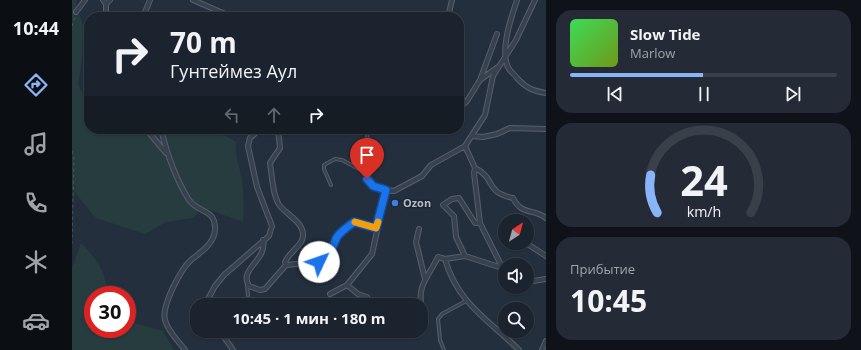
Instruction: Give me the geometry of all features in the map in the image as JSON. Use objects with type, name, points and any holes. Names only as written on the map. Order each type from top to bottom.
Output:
[{"type":"street","points":[[76,12],[85,0]]},
{"type":"street","points":[[105,12],[104,2],[110,0]]},
{"type":"street","points":[[145,12],[149,1],[154,0]]},
{"type":"street","points":[[193,0],[221,12]]},
{"type":"street","points":[[449,12],[452,0]]},
{"type":"street","points":[[517,0],[507,29],[505,50],[508,68],[524,86],[532,91],[546,93]]},
{"type":"street","points":[[330,294],[347,285],[372,254],[376,228],[386,190],[394,191],[422,176],[431,165],[465,146],[472,136],[485,115],[494,76],[507,57],[528,17],[535,0]]},
{"type":"street","points":[[464,104],[480,80],[497,34]]},
{"type":"street","points":[[480,80],[502,65]]},
{"type":"street","points":[[472,136],[483,137],[497,134],[510,128],[524,127],[546,129]]},
{"type":"street","points":[[150,134],[167,154]]},
{"type":"street","points":[[162,134],[167,154],[190,201],[210,213],[215,220],[215,232],[210,242],[202,253],[191,260],[181,272],[165,308],[164,319],[170,332],[185,350]]},
{"type":"street","points":[[209,298],[215,286],[224,275],[269,236],[272,226],[268,213],[262,202],[248,155],[250,138],[254,134]]},
{"type":"street","points":[[263,240],[263,252],[250,268],[246,281],[251,288],[263,290],[286,265],[285,262],[289,254],[302,242],[303,237],[300,225],[278,204],[270,163],[280,148],[279,134]]},
{"type":"street","points":[[465,146],[475,168],[474,173],[480,224],[498,259]]},
{"type":"street","points":[[475,168],[486,173],[492,189],[498,194],[513,198],[517,206],[526,212],[538,212],[546,218]]},
{"type":"street","points":[[465,256],[456,237],[454,216],[443,204],[452,199],[460,198],[475,224],[480,224]]},
{"type":"street","points":[[286,265],[319,262],[327,258],[332,252],[338,236],[354,222],[376,228]]},
{"type":"street","points":[[419,229],[416,242],[425,279]]},
{"type":"street","points":[[534,248],[546,256]]},
{"type":"street","points":[[420,298],[425,279],[431,272],[438,257],[445,259],[465,256],[498,267]]},
{"type":"street","points":[[445,259],[459,290],[483,320],[519,350]]},
{"type":"street","points":[[534,281],[546,280]]},
{"type":"street","points":[[347,285],[358,294],[367,297]]},
{"type":"street","points":[[225,338],[233,350]]},
{"type":"street","points":[[542,350],[546,341]]},
{"type":"lane","points":[[362,171],[368,151],[367,134]]},
{"type":"lane","points":[[331,186],[324,165],[334,159],[342,160],[362,171],[373,186],[386,190]]},
{"type":"lane","points":[[246,281],[248,296]]},
{"type":"lane","points":[[444,350],[440,340],[438,319],[442,314],[467,300]]},
{"type":"path","points":[[72,26],[76,12]]},
{"type":"path","points":[[72,151],[74,158],[72,244]]},
{"type":"green space","points":[[72,0],[77,0],[76,4],[83,25],[82,58],[78,85],[84,95],[84,134],[222,134],[236,142],[236,155],[243,187],[243,222],[202,207],[193,218],[166,222],[145,234],[96,218],[72,189]]},
{"type":"green space","points":[[81,243],[100,267],[107,286],[84,286],[84,338],[136,338],[136,324],[163,331],[174,350],[72,350],[72,268]]},
{"type":"slow traffic","points":[[355,222],[376,228],[378,222]]},
{"type":"place","name":"Ozon","points":[[395,203]]},
{"type":"route","points":[[319,262],[327,258],[332,252],[338,236],[354,222],[376,228],[386,190],[373,186],[367,179]]}]
